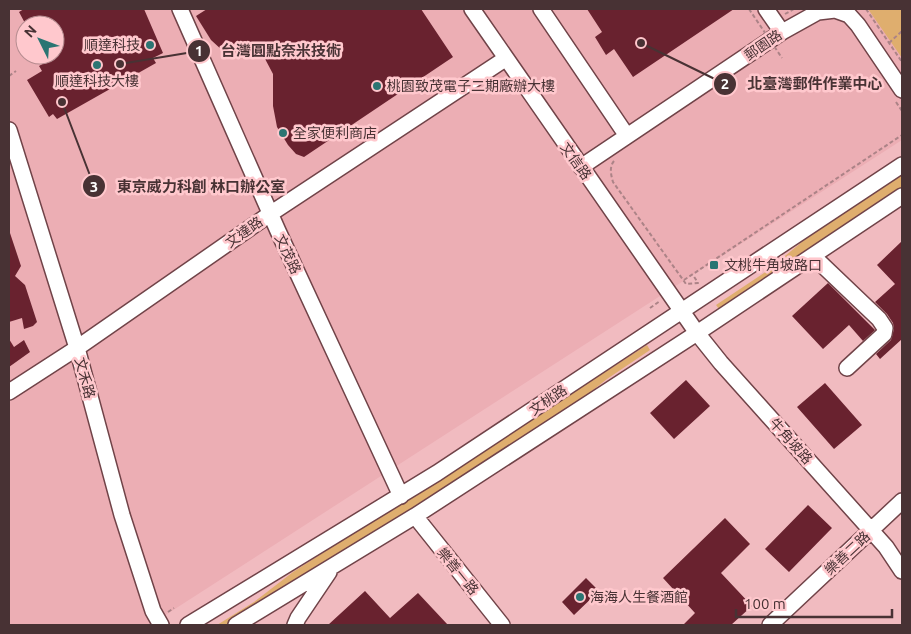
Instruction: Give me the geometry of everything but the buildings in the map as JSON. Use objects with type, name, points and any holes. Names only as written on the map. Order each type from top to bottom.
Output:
[{"type":"street","name":"文茂路","points":[[180,9],[270,214],[401,496]]},
{"type":"street","name":"文信路","points":[[472,9],[681,312]]},
{"type":"street","points":[[542,9],[627,136]]},
{"type":"street","points":[[766,9],[783,38]]},
{"type":"street","name":"郵園路","points":[[581,167],[783,38],[818,12],[835,10],[849,15],[858,25],[897,93]]},
{"type":"street","name":"文達路","points":[[9,392],[77,348],[270,214],[505,59]]},
{"type":"street","name":"文禾路","points":[[9,130],[77,348],[122,515],[153,611],[161,625]]},
{"type":"street","name":"文桃路","points":[[188,625],[401,496],[902,165]]},
{"type":"street","name":"文桃路","points":[[236,625],[415,516],[697,333],[902,196]]},
{"type":"street","points":[[813,256],[879,319],[885,328],[884,334],[847,368]]},
{"type":"street","name":"牛角坡路","points":[[681,312],[721,363],[886,547],[902,571]]},
{"type":"street","name":"樂善二路","points":[[770,625],[902,501]]},
{"type":"street","name":"樂善一路","points":[[415,516],[502,625]]},
{"type":"street","points":[[295,625],[333,566]]},
{"type":"path","points":[[749,9],[782,58]]},
{"type":"path","points":[[783,16],[794,9]]},
{"type":"path","points":[[866,9],[902,62]]},
{"type":"path","points":[[889,43],[902,31]]},
{"type":"path","points":[[775,50],[783,38]]},
{"type":"path","points":[[9,76],[16,71]]},
{"type":"path","points":[[897,93],[902,111]]},
{"type":"path","points":[[683,281],[902,135]]},
{"type":"path","points":[[616,159],[612,163],[610,173],[613,182],[683,281],[686,284],[698,283],[693,275]]},
{"type":"shaded area","points":[[9,9],[902,9],[902,140],[150,625],[9,625]]},
{"type":"shaded area","points":[[868,9],[902,9],[902,58]]},
{"type":"shaded area","points":[[902,173],[902,188],[719,309],[716,305],[767,271],[803,241]]},
{"type":"shaded area","points":[[647,345],[650,350],[607,379],[568,410],[480,469],[227,625],[217,625],[254,602],[293,572]]},
{"type":"place","name":"北臺灣郵件作業中心","points":[[641,43]]},
{"type":"place","name":"順達科技","points":[[150,45]]},
{"type":"place","name":"台灣圓點奈米技術","points":[[120,64]]},
{"type":"place","name":"順達科技大樓","points":[[97,65]]},
{"type":"place","name":"桃園致茂電子二期廠辦大樓","points":[[377,86]]},
{"type":"place","name":"東京威力科創 林口辦公室","points":[[62,102]]},
{"type":"place","name":"全家便利商店","points":[[283,133]]},
{"type":"place","name":"文桃牛角坡路口","points":[[714,265]]},
{"type":"place","name":"海海人生餐酒館","points":[[580,597]]}]
